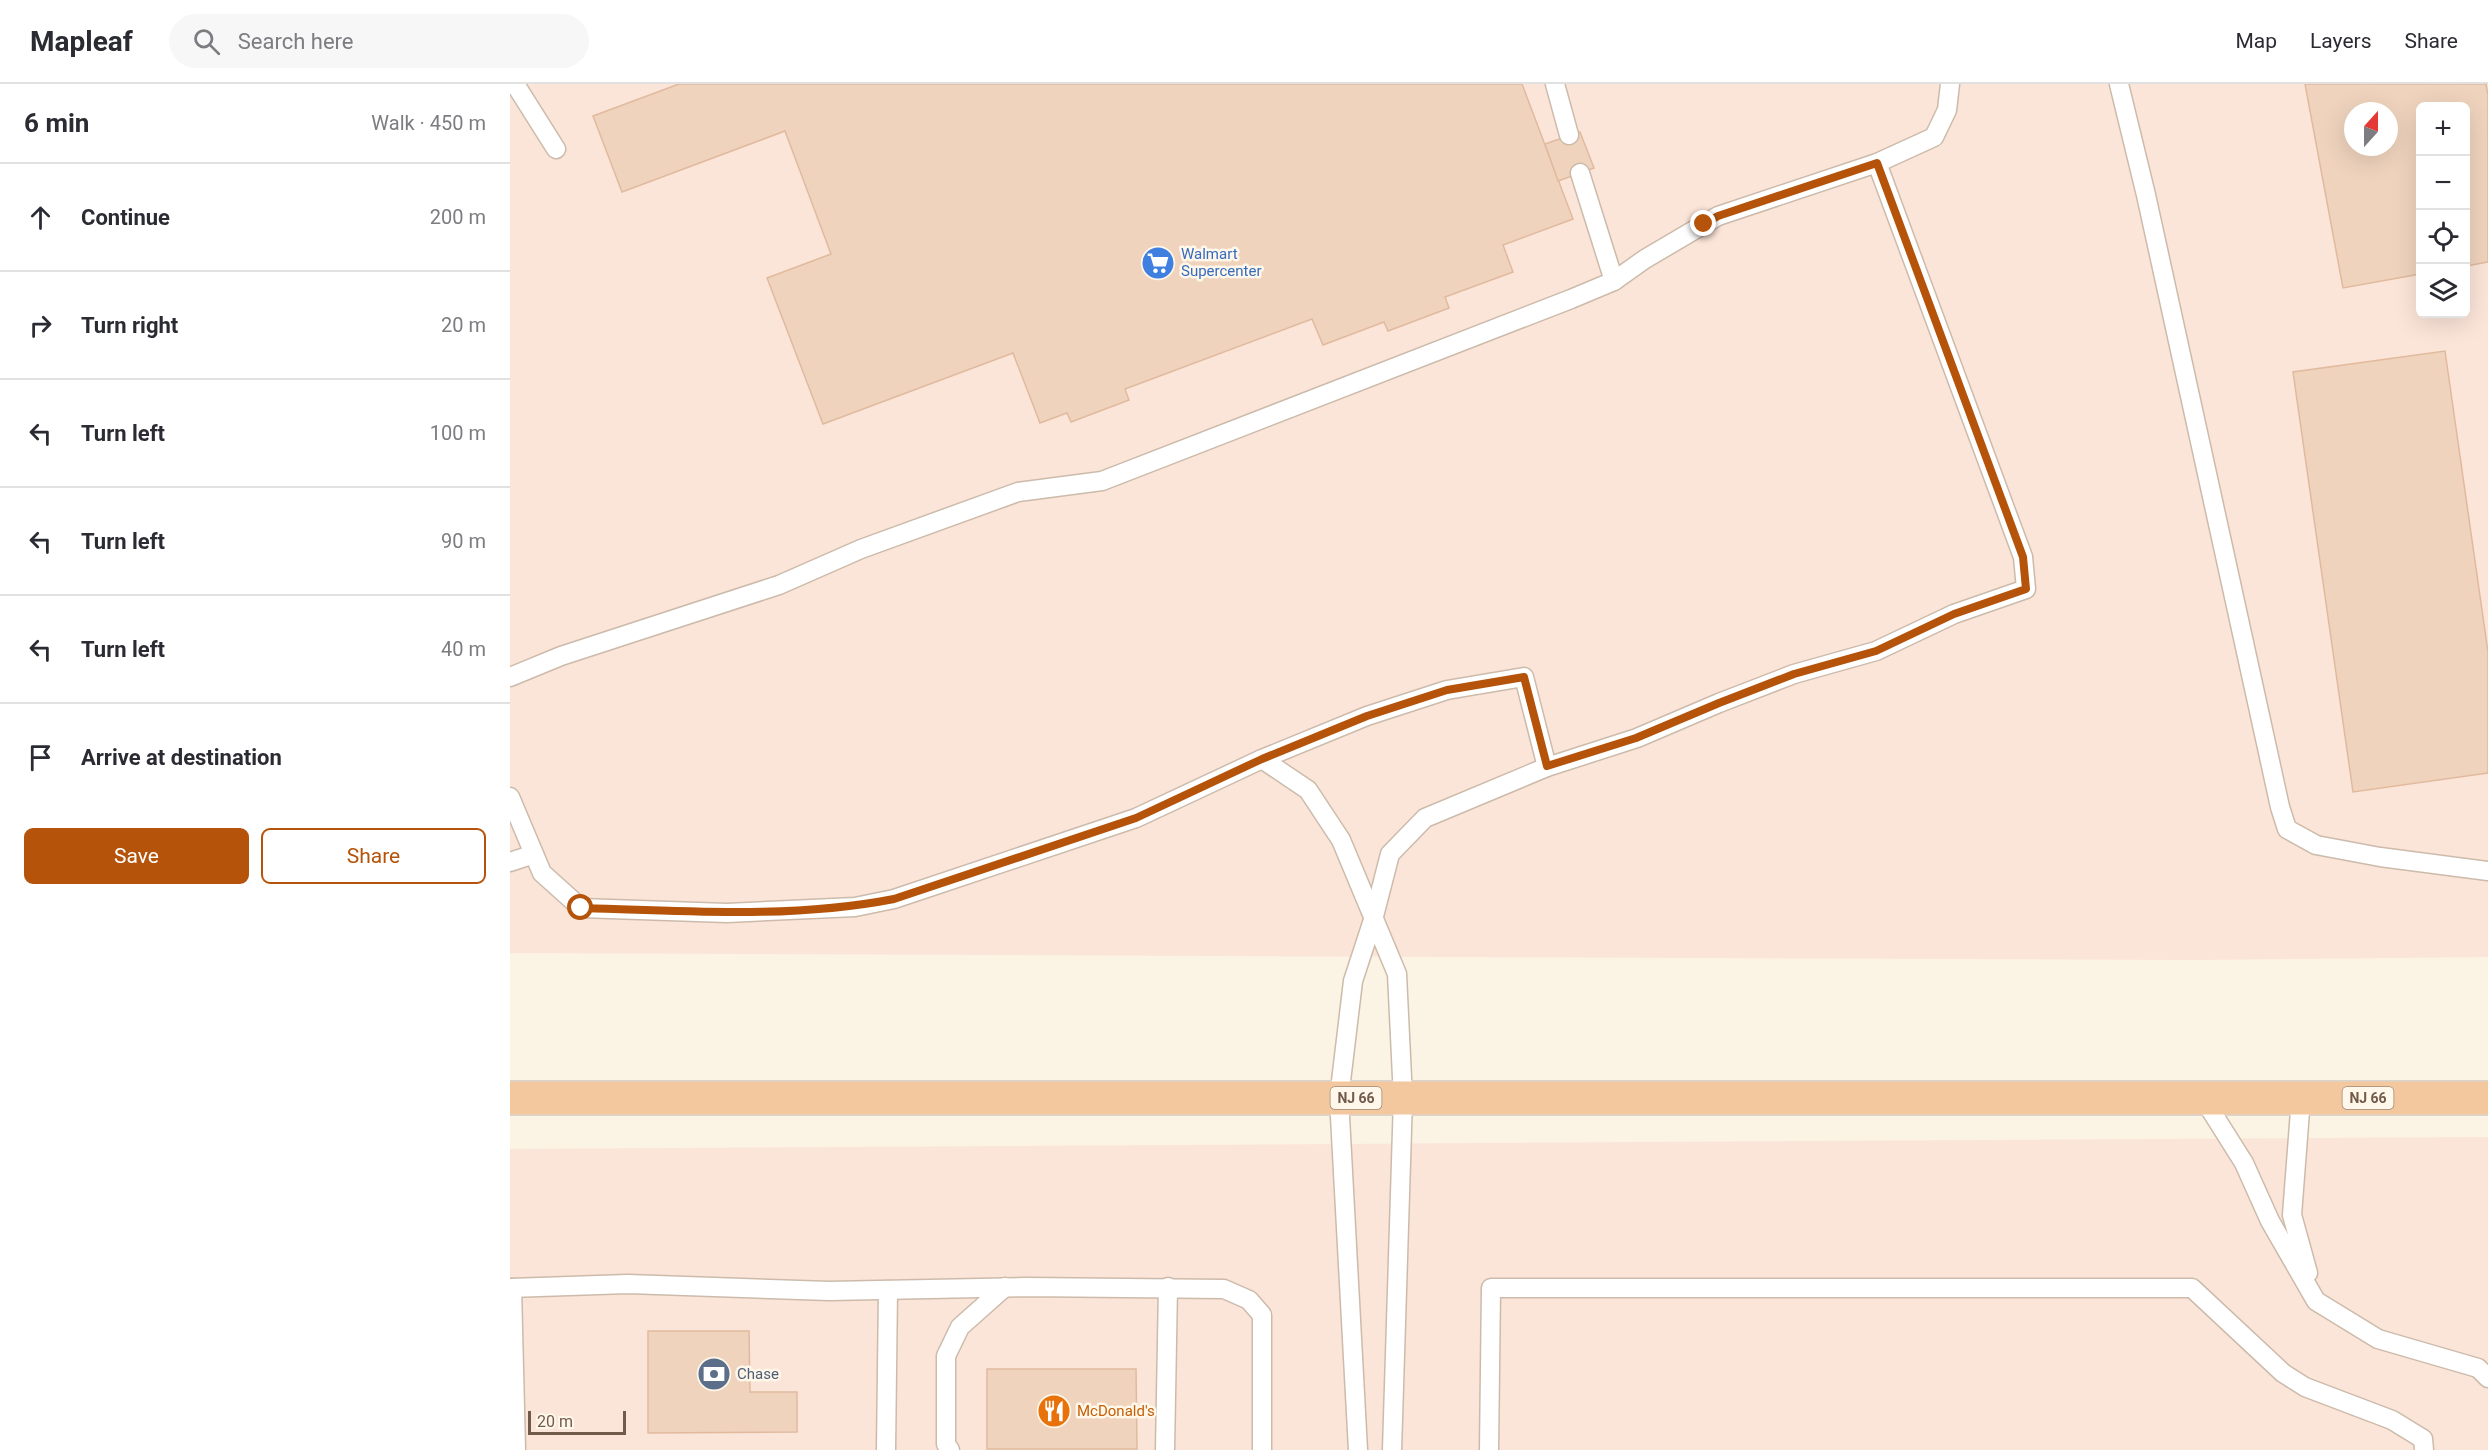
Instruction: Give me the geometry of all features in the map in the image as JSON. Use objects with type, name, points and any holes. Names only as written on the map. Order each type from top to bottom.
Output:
[{"type":"highway","name":"NJ 66","points":[[510,1098],[2488,1098]]},
{"type":"lane","points":[[515,84],[556,149]]},
{"type":"lane","points":[[1555,84],[1569,135]]},
{"type":"lane","points":[[510,677],[561,656],[779,585],[861,549],[1018,492],[1102,481],[1614,281],[1645,259],[1718,216],[1877,163],[1934,137],[1947,110],[1950,84]]},
{"type":"lane","points":[[2119,84],[2146,195],[2280,807],[2287,829],[2316,845],[2380,857],[2488,871]]},
{"type":"lane","points":[[1358,1450],[1339,1098],[1353,981],[1373,920],[1390,854],[1425,818],[1547,766],[1636,738],[1794,674],[1876,651],[1954,614],[2026,589],[2023,557],[1877,163]]},
{"type":"lane","points":[[1580,173],[1614,281]]},
{"type":"lane","points":[[510,797],[542,873],[581,908],[727,913],[855,907],[894,899],[1136,818],[1262,759],[1367,716],[1447,690],[1524,677],[1547,766]]},
{"type":"lane","points":[[1262,759],[1308,790],[1341,840],[1397,974],[1403,1098],[1392,1450]]},
{"type":"lane","points":[[510,862],[534,855]]},
{"type":"lane","points":[[2203,1098],[2244,1163],[2270,1221],[2316,1301],[2378,1339],[2478,1368],[2488,1378]]},
{"type":"lane","points":[[2301,1098],[2292,1215],[2316,1301]]},
{"type":"lane","points":[[516,1450],[511,1288],[628,1284],[829,1292],[1005,1287],[1224,1289],[1249,1300],[1262,1315],[1262,1450]]},
{"type":"lane","points":[[950,1450],[946,1444],[946,1356],[960,1327],[1005,1287]]},
{"type":"lane","points":[[1165,1450],[1168,1287]]},
{"type":"lane","points":[[1489,1450],[1491,1288],[2192,1288],[2283,1373],[2306,1387],[2392,1420],[2423,1439],[2424,1450]]},
{"type":"lane","points":[[886,1450],[888,1290]]},
{"type":"shaded area","points":[[510,84],[2488,84],[2488,957],[2194,960],[510,953]]},
{"type":"shaded area","points":[[2488,1137],[2488,1450],[510,1450],[510,1149]]},
{"type":"building","name":"Walmart Supercenter","points":[[679,84],[1522,84],[1573,219],[1503,245],[1513,272],[1445,297],[1449,308],[1388,331],[1384,322],[1323,345],[1312,319],[1125,389],[1129,400],[1071,422],[1067,413],[1040,423],[1013,353],[823,424],[767,278],[831,254],[785,131],[622,192],[593,116]]},
{"type":"building","points":[[2305,84],[2486,84],[2488,95],[2488,262],[2470,265],[2470,102],[2416,102],[2416,275],[2343,288]]},
{"type":"building","points":[[1580,132],[1594,168],[1558,181],[1545,144]]},
{"type":"building","points":[[2445,351],[2488,652],[2488,773],[2353,792],[2293,372]]},
{"type":"building","points":[[648,1331],[749,1331],[750,1392],[797,1392],[797,1432],[648,1433]]},
{"type":"building","points":[[987,1369],[1136,1369],[1137,1449],[987,1449]]},
{"type":"place","name":"Walmart Supercenter","points":[[1158,263]]},
{"type":"place","name":"Chase","points":[[714,1374]]},
{"type":"place","name":"McDonald's","points":[[1054,1411]]},
{"type":"route","points":[[581,908],[727,913],[855,907],[894,899],[1136,818],[1262,759],[1367,716],[1447,690],[1524,677],[1547,766],[1636,738],[1794,674],[1876,651],[1954,614],[2026,589],[2023,557],[1877,163],[1718,216],[1704,224]]}]
